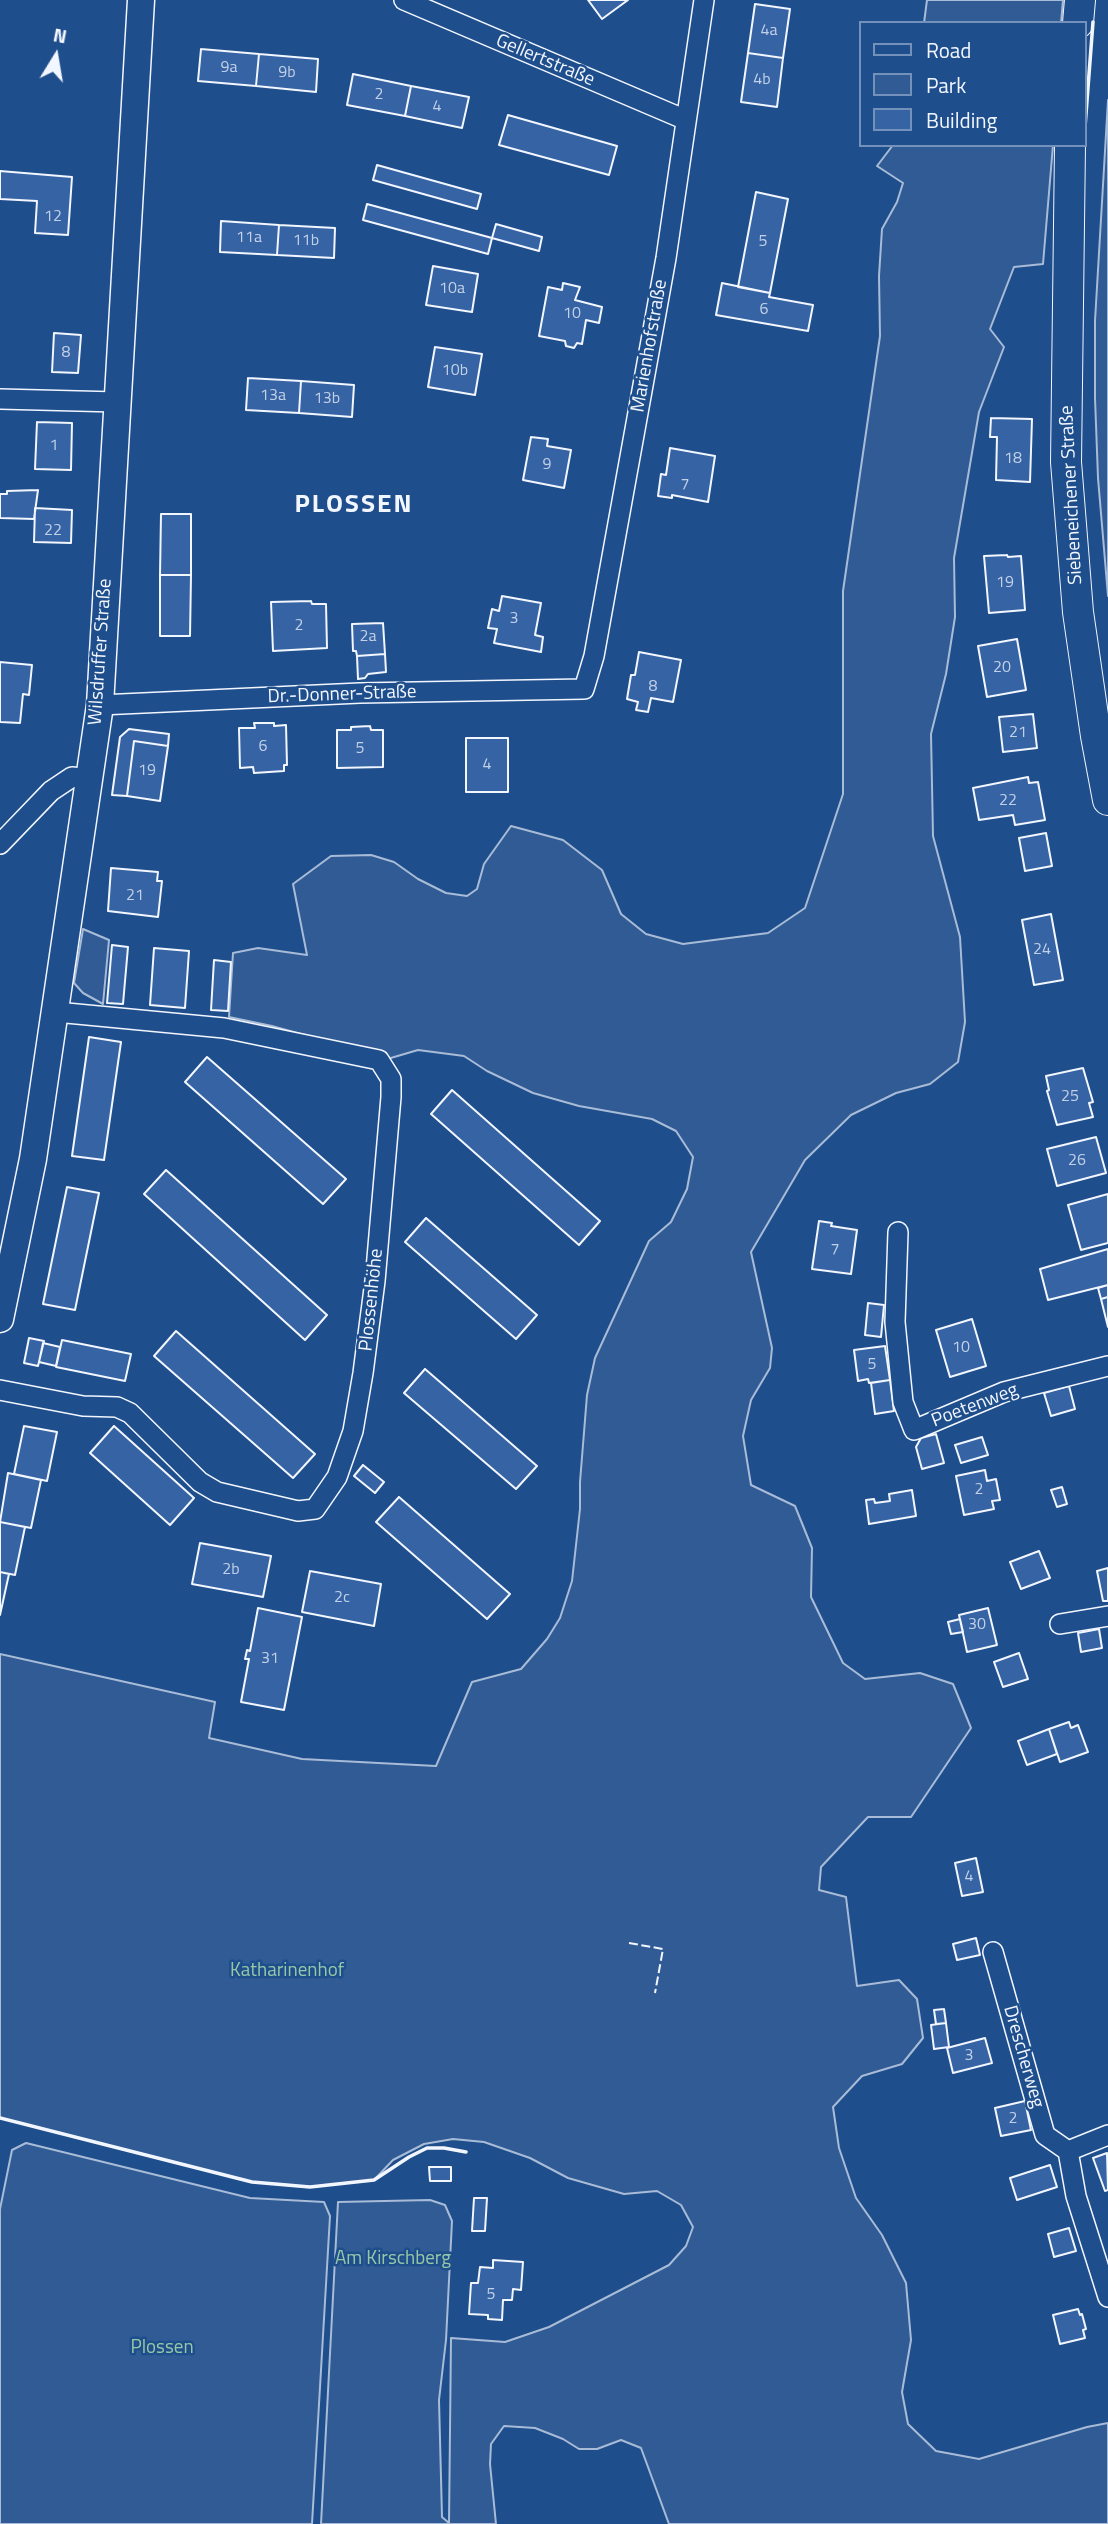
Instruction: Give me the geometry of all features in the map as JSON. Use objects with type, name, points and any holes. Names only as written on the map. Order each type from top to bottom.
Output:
[{"type":"main road","name":"Wilsdruffer Straße","points":[[2,1304],[33,1159],[100,705],[141,0]]},
{"type":"main road","points":[[1079,21],[1080,0]]},
{"type":"main road","name":"Siebeneichener Straße","points":[[1070,147],[1066,462],[1078,612],[1108,800]]},
{"type":"street","name":"Gellertstraße","points":[[404,0],[686,120]]},
{"type":"street","name":"Marienhofstraße","points":[[583,689],[594,656],[666,258],[704,0]]},
{"type":"street","points":[[0,399],[117,402]]},
{"type":"street","name":"Dr.-Donner-Straße","points":[[100,705],[360,693],[583,689]]},
{"type":"street","points":[[0,844],[51,792],[72,777],[90,779]]},
{"type":"street","name":"Plossenhöhe","points":[[0,1390],[83,1406],[117,1407],[130,1413],[200,1482],[217,1492],[298,1511],[315,1509],[337,1477],[353,1431],[363,1373],[375,1281],[391,1097],[391,1079],[379,1060],[224,1028],[56,1012]]},
{"type":"street","name":"Poetenweg","points":[[898,1232],[895,1322],[903,1402],[914,1430],[1004,1392],[1108,1366]]},
{"type":"street","points":[[1059,1624],[1108,1616]]},
{"type":"street","name":"Drescherweg","points":[[993,1952],[1045,2134],[1068,2151]]},
{"type":"street","points":[[1108,2135],[1068,2151],[1076,2196],[1108,2297]]},
{"type":"green space","points":[[927,0],[1063,0],[1061,21],[924,21]]},
{"type":"green space","points":[[1108,100],[1108,596],[1098,478],[1095,321]]},
{"type":"green space","points":[[891,147],[1053,147],[1043,264],[1014,267],[990,329],[1004,347],[979,412],[954,558],[955,617],[946,674],[931,734],[933,836],[960,937],[965,1022],[958,1062],[930,1084],[896,1093],[851,1115],[805,1160],[751,1252],[772,1348],[770,1368],[751,1400],[743,1436],[751,1485],[795,1506],[812,1548],[811,1597],[843,1663],[865,1679],[920,1673],[953,1684],[971,1728],[911,1817],[868,1817],[821,1867],[819,1890],[846,1897],[857,1986],[899,1980],[917,1999],[923,2038],[902,2064],[862,2076],[833,2107],[839,2148],[856,2198],[882,2235],[906,2283],[911,2340],[902,2392],[908,2424],[936,2451],[979,2459],[1108,2423],[1108,2524],[669,2524],[641,2448],[621,2440],[597,2449],[579,2449],[563,2439],[535,2428],[504,2426],[491,2444],[490,2464],[496,2524],[321,2524],[338,2202],[430,2200],[445,2205],[452,2221],[446,2340],[439,2400],[442,2517],[449,2523],[451,2338],[505,2342],[549,2327],[669,2265],[686,2246],[693,2227],[681,2205],[657,2191],[624,2194],[568,2178],[530,2158],[484,2142],[453,2139],[424,2144],[393,2160],[374,2180],[310,2187],[252,2182],[0,2118],[0,1654],[215,1702],[209,1738],[302,1759],[436,1766],[472,1682],[521,1669],[547,1639],[560,1618],[572,1581],[580,1509],[587,1395],[595,1358],[649,1241],[671,1222],[687,1189],[693,1157],[676,1131],[652,1119],[579,1106],[533,1093],[487,1071],[464,1056],[418,1050],[384,1060],[377,1055],[229,1017],[233,953],[258,948],[307,955],[293,884],[331,856],[371,855],[394,862],[418,879],[446,893],[467,896],[477,889],[484,864],[511,826],[563,840],[602,870],[621,914],[646,934],[683,944],[768,933],[805,908],[843,794],[843,591],[880,336],[879,276],[882,229],[897,202],[903,183],[877,166]]},
{"type":"green space","points":[[83,929],[109,940],[103,1004],[83,993],[74,983]]},
{"type":"green space","name":"Plossen","points":[[26,2143],[250,2198],[324,2202],[330,2216],[312,2524],[0,2524],[0,2209],[12,2150]]},
{"type":"building","points":[[588,0],[628,0],[602,19]]},
{"type":"building","points":[[755,4],[790,9],[783,58],[748,53]]},
{"type":"building","points":[[201,49],[259,54],[256,86],[198,81]]},
{"type":"building","points":[[748,53],[783,58],[777,107],[741,102]]},
{"type":"building","points":[[259,54],[318,59],[316,92],[256,86]]},
{"type":"building","points":[[353,74],[411,86],[405,116],[347,105]]},
{"type":"building","points":[[411,86],[469,97],[462,128],[405,116]]},
{"type":"building","points":[[508,115],[617,146],[609,175],[499,145]]},
{"type":"building","points":[[377,165],[481,194],[477,209],[373,180]]},
{"type":"building","points":[[0,171],[72,177],[68,235],[35,233],[37,201],[0,199]]},
{"type":"building","points":[[756,192],[788,199],[770,293],[738,287]]},
{"type":"building","points":[[367,204],[492,238],[488,254],[363,220]]},
{"type":"building","points":[[221,221],[279,225],[277,255],[220,252]]},
{"type":"building","points":[[496,224],[542,237],[539,251],[492,238]]},
{"type":"building","points":[[279,225],[335,228],[334,258],[277,255]]},
{"type":"building","points":[[433,266],[478,274],[472,312],[426,305]]},
{"type":"building","points":[[563,283],[580,287],[575,300],[602,307],[599,323],[586,320],[582,344],[577,343],[574,348],[566,346],[565,341],[539,336],[548,287],[562,290]]},
{"type":"building","points":[[722,283],[770,293],[769,297],[813,305],[808,331],[716,315]]},
{"type":"building","points":[[54,333],[81,335],[78,373],[52,372]]},
{"type":"building","points":[[435,347],[482,354],[475,395],[428,387]]},
{"type":"building","points":[[248,378],[301,381],[299,413],[246,410]]},
{"type":"building","points":[[301,381],[354,385],[352,417],[299,413]]},
{"type":"building","points":[[991,418],[1032,419],[1030,482],[996,480],[997,437],[990,437]]},
{"type":"building","points":[[37,422],[72,423],[71,470],[35,469]]},
{"type":"building","points":[[531,437],[548,439],[547,446],[571,450],[564,488],[523,480]]},
{"type":"building","points":[[670,448],[715,456],[708,502],[672,495],[672,498],[658,496],[661,474],[666,475]]},
{"type":"building","points":[[38,490],[34,519],[0,518],[0,494],[7,494],[7,491]]},
{"type":"building","points":[[35,508],[72,510],[71,543],[34,542]]},
{"type":"building","points":[[161,514],[191,514],[191,575],[160,575]]},
{"type":"building","points":[[984,556],[1021,556],[1025,610],[989,613]]},
{"type":"building","points":[[160,575],[191,575],[190,636],[160,636]]},
{"type":"building","points":[[502,596],[541,603],[535,635],[543,637],[541,652],[494,643],[497,629],[488,628],[492,609],[499,611]]},
{"type":"building","points":[[311,601],[312,604],[326,604],[327,648],[273,651],[271,602]]},
{"type":"building","points":[[383,623],[385,654],[357,656],[356,651],[353,651],[352,624]]},
{"type":"building","points":[[1017,639],[1026,690],[987,697],[978,646]]},
{"type":"building","points":[[639,652],[681,660],[673,702],[651,698],[648,712],[636,710],[638,702],[627,699]]},
{"type":"building","points":[[385,654],[386,672],[368,674],[365,678],[358,679],[357,656]]},
{"type":"building","points":[[0,662],[32,665],[29,695],[23,694],[20,723],[0,722]]},
{"type":"building","points":[[1033,714],[1037,748],[1003,752],[999,717]]},
{"type":"building","points":[[254,723],[286,725],[287,765],[284,765],[284,771],[254,773],[253,767],[240,768],[239,728],[255,728]]},
{"type":"building","points":[[370,726],[371,730],[383,730],[383,767],[337,768],[337,730]]},
{"type":"building","points":[[129,729],[169,734],[168,746],[134,741],[127,796],[112,795],[120,737]]},
{"type":"building","points":[[466,738],[508,738],[508,792],[466,792]]},
{"type":"building","points":[[134,741],[168,746],[160,801],[127,796]]},
{"type":"building","points":[[1028,777],[1029,783],[1038,782],[1045,820],[1015,825],[1013,815],[979,820],[973,788]]},
{"type":"building","points":[[1046,833],[1052,866],[1025,871],[1019,838]]},
{"type":"building","points":[[111,868],[158,872],[157,881],[162,881],[158,917],[108,911]]},
{"type":"building","points":[[1051,914],[1063,980],[1034,985],[1022,920]]},
{"type":"building","points":[[112,945],[128,947],[123,1004],[107,1003]]},
{"type":"building","points":[[154,948],[189,951],[185,1008],[150,1005]]},
{"type":"building","points":[[214,960],[231,962],[228,1011],[211,1010]]},
{"type":"building","points":[[89,1037],[121,1042],[104,1160],[72,1156]]},
{"type":"building","points":[[207,1057],[346,1179],[323,1204],[185,1082]]},
{"type":"building","points":[[1083,1068],[1093,1102],[1089,1103],[1093,1117],[1057,1125],[1047,1091],[1046,1076]]},
{"type":"building","points":[[452,1090],[600,1221],[579,1245],[431,1114]]},
{"type":"building","points":[[1096,1137],[1106,1173],[1057,1186],[1047,1149]]},
{"type":"building","points":[[166,1170],[327,1315],[305,1340],[144,1194]]},
{"type":"building","points":[[67,1187],[99,1193],[75,1310],[43,1304]]},
{"type":"building","points":[[1108,1194],[1108,1243],[1081,1250],[1068,1205]]},
{"type":"building","points":[[426,1218],[537,1315],[516,1339],[405,1242]]},
{"type":"building","points":[[819,1221],[857,1230],[851,1274],[812,1269]]},
{"type":"building","points":[[1108,1249],[1108,1285],[1048,1300],[1040,1269]]},
{"type":"building","points":[[1108,1285],[1108,1297],[1101,1299],[1098,1288]]},
{"type":"building","points":[[1108,1297],[1108,1327],[1101,1299]]},
{"type":"building","points":[[868,1303],[884,1305],[881,1337],[865,1335]]},
{"type":"building","points":[[972,1319],[986,1366],[950,1377],[936,1330]]},
{"type":"building","points":[[176,1331],[315,1454],[293,1478],[154,1356]]},
{"type":"building","points":[[29,1338],[44,1341],[38,1366],[24,1363]]},
{"type":"building","points":[[62,1340],[131,1354],[125,1381],[56,1367]]},
{"type":"building","points":[[43,1343],[60,1347],[56,1366],[39,1362]]},
{"type":"building","points":[[885,1346],[890,1380],[869,1383],[868,1379],[858,1381],[854,1350]]},
{"type":"building","points":[[425,1369],[537,1466],[516,1489],[404,1393]]},
{"type":"building","points":[[890,1380],[894,1411],[875,1414],[871,1383]]},
{"type":"building","points":[[1069,1386],[1075,1409],[1051,1416],[1044,1393]]},
{"type":"building","points":[[24,1426],[57,1432],[47,1481],[14,1474]]},
{"type":"building","points":[[114,1426],[194,1498],[170,1525],[90,1453]]},
{"type":"building","points":[[936,1434],[944,1463],[922,1469],[916,1447],[921,1438]]},
{"type":"building","points":[[982,1437],[988,1455],[961,1463],[955,1445]]},
{"type":"building","points":[[363,1465],[384,1482],[375,1493],[354,1476]]},
{"type":"building","points":[[985,1470],[987,1481],[996,1479],[1000,1500],[992,1501],[994,1509],[964,1515],[956,1476]]},
{"type":"building","points":[[8,1473],[41,1480],[31,1528],[0,1522]]},
{"type":"building","points":[[1062,1487],[1067,1504],[1057,1507],[1051,1490]]},
{"type":"building","points":[[912,1490],[916,1516],[869,1524],[866,1500],[874,1499],[875,1503],[890,1501],[889,1494]]},
{"type":"building","points":[[399,1497],[510,1594],[487,1619],[376,1522]]},
{"type":"building","points":[[0,1522],[25,1527],[15,1575],[0,1572]]},
{"type":"building","points":[[200,1543],[271,1556],[263,1597],[192,1584]]},
{"type":"building","points":[[1039,1551],[1050,1578],[1021,1589],[1010,1562]]},
{"type":"building","points":[[1108,1568],[1108,1601],[1103,1601],[1097,1571]]},
{"type":"building","points":[[310,1571],[381,1584],[374,1626],[302,1612]]},
{"type":"building","points":[[0,1572],[9,1574],[0,1615]]},
{"type":"building","points":[[258,1608],[302,1617],[284,1710],[241,1702],[249,1659],[245,1659],[247,1650],[250,1651]]},
{"type":"building","points":[[988,1608],[997,1645],[967,1652],[959,1615]]},
{"type":"building","points":[[960,1619],[963,1632],[951,1634],[948,1622]]},
{"type":"building","points":[[1099,1629],[1102,1648],[1081,1652],[1078,1633]]},
{"type":"building","points":[[1019,1653],[1028,1679],[1003,1687],[994,1662]]},
{"type":"building","points":[[1069,1722],[1071,1728],[1078,1725],[1088,1752],[1060,1762],[1049,1729]]},
{"type":"building","points":[[1049,1729],[1057,1754],[1027,1765],[1018,1741]]},
{"type":"building","points":[[976,1858],[983,1892],[962,1896],[955,1863]]},
{"type":"building","points":[[976,1938],[980,1955],[957,1960],[953,1944]]},
{"type":"building","points":[[944,2009],[946,2023],[936,2024],[934,2010]]},
{"type":"building","points":[[946,2023],[949,2047],[934,2049],[931,2025]]},
{"type":"building","points":[[985,2038],[992,2063],[953,2073],[947,2048]]},
{"type":"building","points":[[1025,2101],[1031,2130],[1001,2136],[995,2108]]},
{"type":"building","points":[[1107,2153],[1108,2190],[1105,2191],[1093,2158]]},
{"type":"building","points":[[1050,2165],[1057,2187],[1017,2200],[1010,2178]]},
{"type":"building","points":[[429,2167],[451,2167],[451,2181],[430,2181]]},
{"type":"building","points":[[474,2198],[487,2198],[485,2231],[472,2231]]},
{"type":"building","points":[[1069,2228],[1076,2251],[1054,2257],[1048,2234]]},
{"type":"building","points":[[493,2260],[523,2262],[521,2290],[513,2289],[512,2300],[503,2300],[502,2320],[488,2319],[488,2315],[469,2314],[471,2283],[478,2283],[480,2267],[493,2268]]},
{"type":"building","points":[[1078,2309],[1086,2329],[1083,2330],[1085,2338],[1060,2344],[1053,2315]]},
{"type":"fence","points":[[629,1943],[663,1949],[655,1993]]},
{"type":"wall","points":[[1087,101],[1093,22]]},
{"type":"wall","points":[[0,2118],[252,2182],[310,2187],[374,2180],[427,2148],[466,2152]]},
{"type":"district","name":"PLOSSEN","points":[[354,506]]},
{"type":"park label","name":"Katharinenhof","points":[[287,1971]]},
{"type":"park label","name":"Am Kirschberg","points":[[393,2259]]}]
